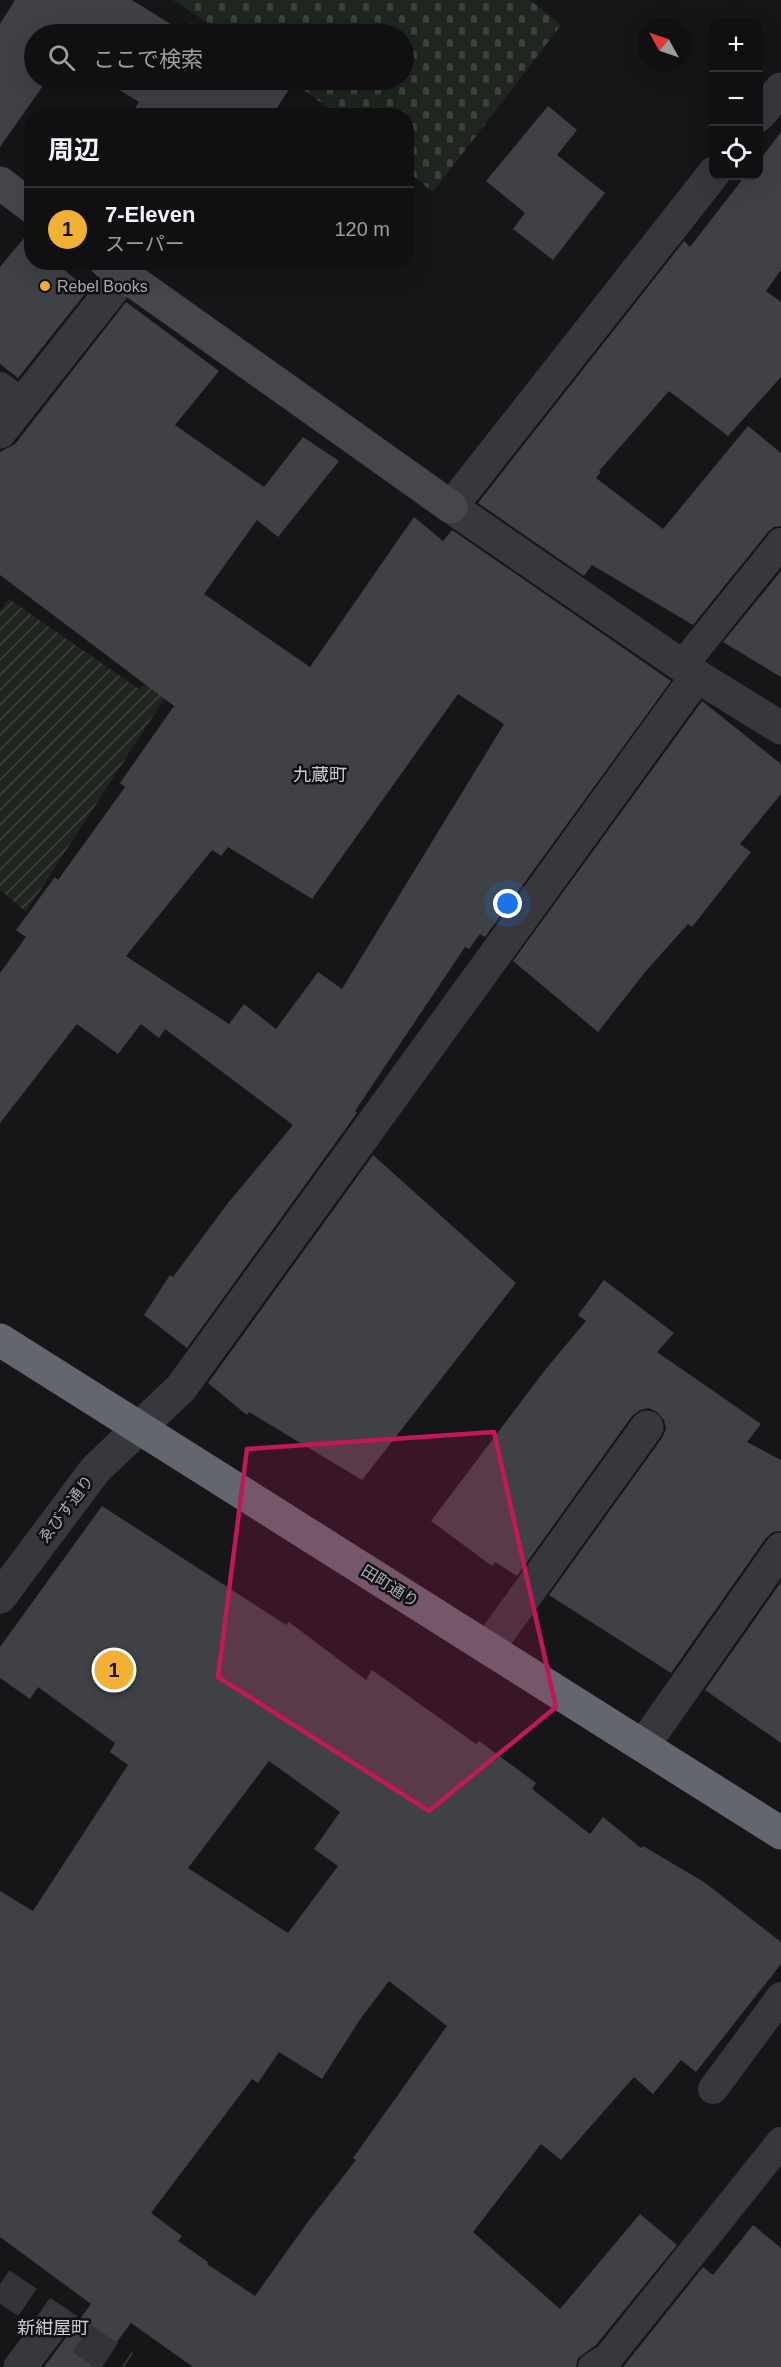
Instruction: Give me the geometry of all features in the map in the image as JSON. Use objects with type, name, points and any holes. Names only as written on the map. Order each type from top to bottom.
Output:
[{"type":"highway","name":"田町通り","points":[[0,1340],[781,1833]]},
{"type":"street","points":[[763,111],[781,90]]},
{"type":"street","points":[[451,507],[709,179]]},
{"type":"street","points":[[0,183],[24,201]]},
{"type":"street","points":[[0,432],[11,396],[113,270]]},
{"type":"street","points":[[115,270],[451,507],[690,671],[781,728]]},
{"type":"street","name":"ゑびす通り","points":[[0,1597],[95,1470],[181,1388],[690,671]]},
{"type":"street","points":[[488,1648],[647,1427]]},
{"type":"street","points":[[643,1746],[781,1550]]},
{"type":"street","points":[[20,2367],[55,2321]]},
{"type":"lane","points":[[690,671],[781,543]]},
{"type":"lane","points":[[713,2089],[781,1997]]},
{"type":"lane","points":[[593,2367],[608,2358],[781,2142]]},
{"type":"highlighted area","points":[[494,1432],[556,1707],[429,1811],[218,1677],[247,1449]]},
{"type":"green space","points":[[173,0],[530,0],[561,25],[433,192],[414,177],[414,108],[328,108],[304,90],[414,90],[414,24],[209,24]]},
{"type":"green space","points":[[9,599],[139,689],[162,669],[176,681],[26,912],[0,890],[0,610]]},
{"type":"building","points":[[15,0],[132,0],[171,24],[24,24],[24,90],[40,90],[27,108],[24,108],[24,113],[0,147],[0,24]]},
{"type":"building","points":[[119,90],[288,90],[277,108],[135,108],[139,102]]},
{"type":"building","points":[[548,106],[577,130],[557,155],[605,193],[553,260],[513,229],[525,213],[486,181]]},
{"type":"building","points":[[781,132],[781,270],[766,291],[781,302],[781,377],[728,436],[669,391],[599,471],[601,472],[596,478],[663,529],[748,426],[781,453],[781,526],[774,527],[768,532],[693,625],[592,565],[584,576],[478,503],[684,241],[690,247],[742,180],[763,180],[763,156]]},
{"type":"building","points":[[24,238],[24,270],[64,270],[88,290],[18,378],[0,364],[0,267]]},
{"type":"building","points":[[126,302],[219,371],[175,425],[264,487],[303,437],[339,461],[278,537],[257,520],[204,594],[310,667],[414,517],[443,541],[452,530],[671,681],[485,937],[480,934],[469,949],[465,947],[355,1111],[357,1113],[187,1348],[144,1315],[170,1275],[173,1277],[228,1203],[293,1125],[165,1029],[159,1038],[141,1024],[118,1054],[77,1024],[0,1123],[0,973],[26,937],[16,930],[55,877],[58,880],[125,787],[120,783],[174,706],[0,575],[0,452],[15,444]],"holes":[[[458,694],[504,724],[342,989],[318,972],[276,1029],[244,1004],[229,1024],[126,956],[212,850],[221,856],[228,847],[312,899]]]},
{"type":"building","points":[[781,571],[781,677],[723,642]]},
{"type":"building","points":[[702,701],[781,764],[781,794],[740,844],[751,852],[692,927],[688,924],[646,971],[598,1032],[513,961]]},
{"type":"building","points":[[373,1155],[516,1283],[362,1480],[249,1412],[247,1415],[208,1383]]},
{"type":"building","points":[[604,1280],[674,1333],[657,1352],[761,1424],[747,1442],[781,1460],[781,1531],[773,1532],[766,1538],[671,1673],[549,1595],[662,1438],[666,1429],[664,1420],[657,1412],[648,1408],[632,1416],[517,1576],[495,1562],[492,1566],[431,1521],[545,1370],[586,1321],[578,1315]]},
{"type":"building","points":[[102,1506],[286,1625],[289,1622],[366,1680],[372,1670],[476,1744],[479,1741],[536,1783],[532,1789],[590,1834],[603,1817],[641,1848],[643,1846],[704,1882],[781,1942],[781,1964],[696,2072],[681,2060],[653,2094],[634,2077],[561,2160],[541,2144],[473,2232],[560,2309],[640,2214],[677,2245],[596,2345],[578,2358],[576,2367],[193,2367],[131,2323],[98,2367],[44,2367],[91,2304],[0,2237],[0,1891],[33,1911],[128,1765],[110,1752],[115,1743],[38,1687],[30,1699],[0,1678],[0,1647]],"holes":[[[269,1761],[340,1812],[314,1849],[338,1866],[288,1933],[188,1868]],[[389,1981],[447,2026],[353,2158],[356,2160],[255,2296],[207,2264],[208,2262],[178,2241],[182,2236],[151,2213],[252,2079],[258,2083],[279,2052],[322,2079],[359,2021]]]},
{"type":"building","points":[[781,1582],[781,1743],[705,1690]]},
{"type":"building","points":[[753,2225],[781,2248],[781,2367],[623,2367],[703,2267],[713,2275]]},
{"type":"tunnel","points":[[0,2284],[124,2367]]},
{"type":"place","name":"Rebel Books","points":[[45,286]]},
{"type":"place","name":"7-Eleven","points":[[114,1670]]},
{"type":"district","name":"九蔵町","points":[[320,775]]},
{"type":"district","name":"新紺屋町","points":[[53,2328]]}]
